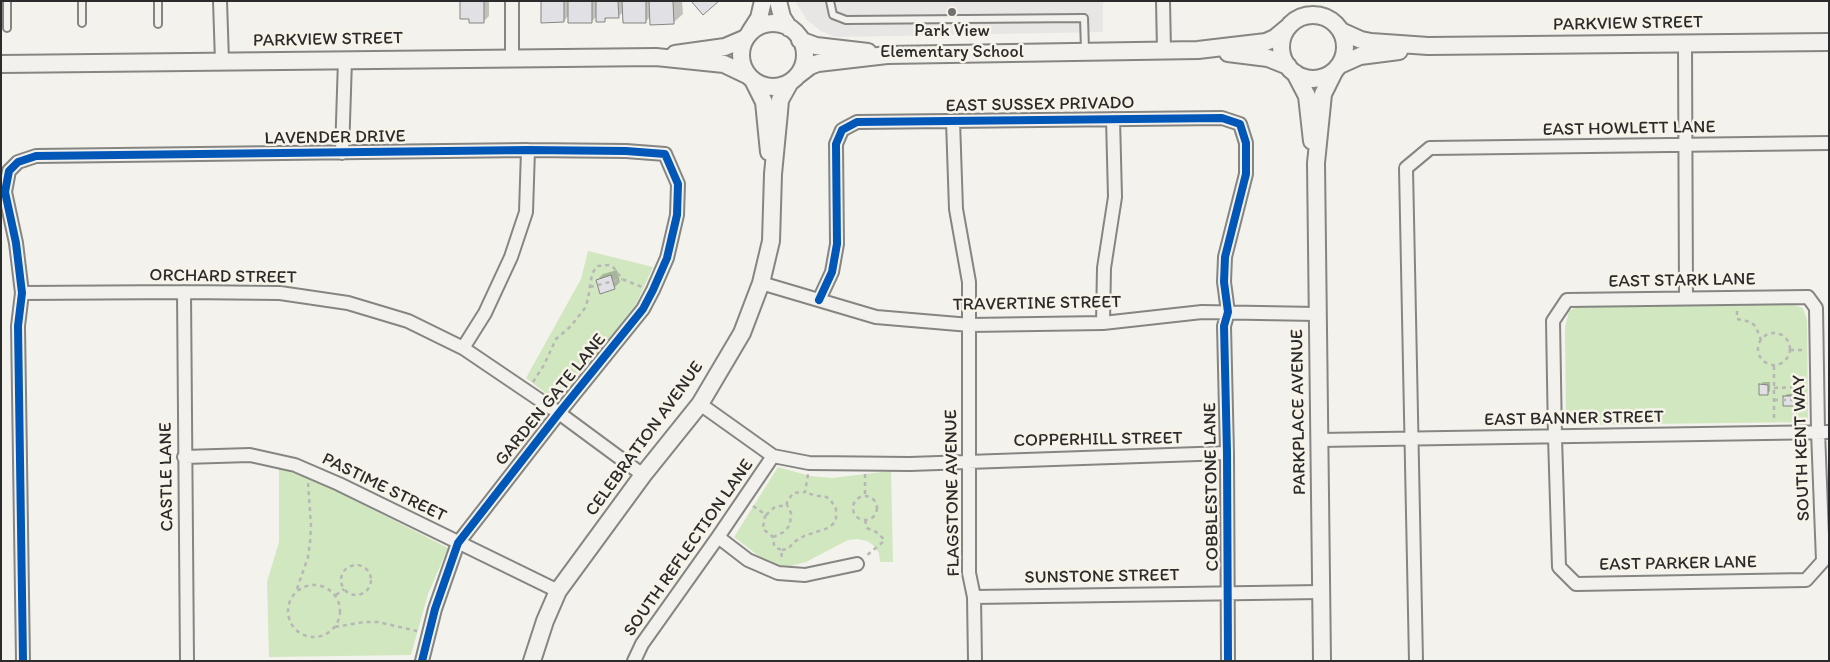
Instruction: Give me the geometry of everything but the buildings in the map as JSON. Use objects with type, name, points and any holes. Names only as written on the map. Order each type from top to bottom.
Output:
[{"type":"street","points":[[220,1],[222,62]]},
{"type":"street","points":[[512,1],[512,58]]},
{"type":"street","points":[[763,1],[759,18],[742,47],[741,57],[743,66],[750,77],[761,85],[771,87],[781,86],[810,66],[818,63],[887,55],[1164,50],[1198,50],[1268,58],[1311,79],[1328,75],[1344,57],[1346,48],[1345,39],[1341,31],[1330,19],[1321,1]]},
{"type":"street","points":[[778,1],[782,17],[803,47],[804,62],[793,79]]},
{"type":"street","points":[[1163,1],[1164,50]]},
{"type":"street","points":[[1291,70],[1283,57],[1282,37],[1305,1]]},
{"type":"street","points":[[1198,50],[1266,42],[1275,38],[1302,16],[1312,14],[1330,19]]},
{"type":"street","points":[[748,35],[757,28],[773,24],[816,46],[844,48],[887,55]]},
{"type":"street","points":[[1341,31],[1370,42],[1428,46]]},
{"type":"street","name":"PARKVIEW STREET","points":[[656,57],[698,50],[713,50],[735,44],[748,35]]},
{"type":"street","name":"PARKVIEW STREET","points":[[1428,46],[1829,42]]},
{"type":"street","points":[[1685,44],[1686,298]]},
{"type":"street","points":[[1337,67],[1360,56],[1428,46]]},
{"type":"street","name":"PARKVIEW STREET","points":[[1,64],[656,57],[724,64],[750,77]]},
{"type":"street","points":[[342,153],[345,60]]},
{"type":"street","name":"PARKPLACE AVENUE","points":[[1322,661],[1316,163],[1323,94],[1337,67]]},
{"type":"street","name":"PARKPLACE AVENUE","points":[[1291,70],[1306,96],[1316,163]]},
{"type":"street","name":"CELEBRATION AVENUE","points":[[750,77],[764,102],[772,174]]},
{"type":"street","name":"CELEBRATION AVENUE","points":[[532,661],[545,621],[558,591],[643,475],[700,404],[742,333],[762,283],[771,241],[772,174],[780,100],[793,79]]},
{"type":"street","name":"EAST SUSSEX PRIVADO","points":[[819,300],[832,272],[838,244],[836,144],[842,130],[857,122],[1222,118],[1240,124]]},
{"type":"street","points":[[1103,323],[1104,268],[1115,197],[1114,119]]},
{"type":"street","name":"FLAGSTONE AVENUE","points":[[953,121],[956,209],[969,282],[969,573],[974,597],[975,661]]},
{"type":"street","name":"COBBLESTONE LANE","points":[[1228,661],[1224,326],[1228,312],[1224,282],[1226,257],[1246,174],[1246,143],[1240,124]]},
{"type":"street","name":"EAST HOWLETT LANE","points":[[1412,439],[1406,168],[1430,148],[1829,143]]},
{"type":"street","points":[[464,348],[485,313],[511,257],[526,212],[528,150]]},
{"type":"street","name":"LAVENDER DRIVE","points":[[22,293],[16,243],[5,192],[9,171],[18,162],[36,156],[528,150],[626,151],[665,154]]},
{"type":"street","name":"GARDEN GATE LANE","points":[[422,661],[435,608],[458,543],[558,413],[643,309],[653,290],[667,258],[678,216],[678,184],[665,154]]},
{"type":"street","name":"TRAVERTINE STREET","points":[[762,283],[876,317],[970,325],[1103,323],[1202,312],[1317,314]]},
{"type":"street","name":"CASTLE LANE","points":[[184,292],[187,661]]},
{"type":"street","points":[[22,293],[18,326],[24,661]]},
{"type":"street","name":"ORCHARD STREET","points":[[22,293],[280,293],[348,303],[408,321],[464,348],[643,475]]},
{"type":"street","name":"EAST STARK LANE","points":[[1555,437],[1553,321],[1567,300],[1808,297],[1816,308]]},
{"type":"street","name":"SOUTH KENT WAY","points":[[1806,580],[1823,561],[1823,432],[1817,386],[1816,308]]},
{"type":"street","points":[[700,404],[773,456]]},
{"type":"street","name":"EAST BANNER STREET","points":[[1319,440],[1823,432]]},
{"type":"street","name":"EAST PARKER LANE","points":[[1555,437],[1559,567],[1576,584],[1806,580]]},
{"type":"street","points":[[1412,439],[1416,661]]},
{"type":"street","name":"COPPERHILL STREET","points":[[773,456],[809,463],[910,464],[1227,453]]},
{"type":"street","name":"PASTIME STREET","points":[[184,457],[250,455],[295,465],[339,484],[558,591]]},
{"type":"street","name":"SOUTH REFLECTION LANE","points":[[634,661],[642,644],[773,456]]},
{"type":"street","points":[[718,537],[748,560],[780,573],[805,574],[857,564]]},
{"type":"street","name":"SUNSTONE STREET","points":[[974,597],[1321,592]]},
{"type":"lane","points":[[7,1],[7,28]]},
{"type":"lane","points":[[82,1],[82,23]]},
{"type":"lane","points":[[158,1],[158,24]]},
{"type":"lane","points":[[830,1],[833,15],[846,20],[1084,18],[1085,52]]},
{"type":"path","points":[[526,391],[544,365],[556,339],[571,326],[585,308],[592,274],[597,266],[609,265],[631,284],[653,290]]},
{"type":"path","points":[[590,287],[622,278]]},
{"type":"path","points":[[1737,298],[1737,319],[1751,322],[1756,327],[1761,340]]},
{"type":"path","points":[[1777,333],[1789,342],[1790,350],[1788,358],[1774,366],[1769,365],[1760,358],[1758,348],[1761,340],[1766,335],[1777,333]]},
{"type":"path","points":[[1774,366],[1774,432]]},
{"type":"path","points":[[1774,388],[1817,386]]},
{"type":"path","points":[[1774,400],[1792,400],[1792,387]]},
{"type":"path","points":[[804,492],[809,463]]},
{"type":"path","points":[[865,464],[865,495]]},
{"type":"path","points":[[296,591],[308,556],[310,542],[311,519],[307,486],[311,472]]},
{"type":"path","points":[[773,537],[784,532],[790,525],[791,513],[786,502],[793,493],[804,492],[830,499],[836,509],[836,519],[833,524],[822,532],[804,536],[794,542],[788,549],[782,550],[774,545],[773,537],[763,529],[764,519],[775,507],[787,506]]},
{"type":"path","points":[[865,495],[873,498],[877,505],[873,516],[865,520],[855,516],[852,508],[854,501],[865,495]]},
{"type":"path","points":[[744,500],[766,515]]},
{"type":"path","points":[[857,564],[883,542],[884,539],[867,528],[865,520]]},
{"type":"path","points":[[780,573],[782,550]]},
{"type":"path","points":[[360,566],[368,571],[371,585],[365,593],[355,595],[350,594],[344,589],[341,576],[346,568],[360,566]]},
{"type":"path","points":[[312,584],[321,585],[336,595],[341,611],[339,620],[329,633],[312,637],[303,635],[290,623],[288,615],[290,598],[296,591],[312,584]]},
{"type":"path","points":[[336,595],[344,589]]},
{"type":"path","points":[[335,627],[364,622],[378,622],[405,627],[428,635]]},
{"type":"shaded area","name":"Park View Elementary School","points":[[795,1],[1103,1],[1103,32],[835,37],[821,31],[807,20]]},
{"type":"green space","points":[[588,251],[653,267],[636,304],[615,332],[555,400],[526,378],[581,279]]},
{"type":"green space","points":[[1791,304],[1803,308],[1807,320],[1808,422],[1566,425],[1565,327],[1569,311],[1582,306]]},
{"type":"green space","points":[[778,467],[810,476],[832,478],[891,471],[893,562],[880,562],[879,553],[873,545],[867,541],[857,539],[848,540],[806,562],[791,566],[774,565],[734,537]]},
{"type":"green space","points":[[279,469],[313,479],[448,548],[428,594],[411,655],[269,657],[267,582],[279,542]]},
{"type":"cycle path","points":[[819,300],[832,272],[837,244],[836,144],[842,130],[857,122],[1222,118],[1240,124],[1246,143],[1246,174],[1225,257],[1224,282],[1228,312],[1224,326],[1228,661]]},
{"type":"cycle path","points":[[23,661],[18,326],[22,293],[16,243],[5,192],[9,171],[18,162],[36,156],[528,150],[626,151],[665,154],[678,184],[677,215],[667,258],[653,290],[643,309],[458,543],[435,609],[422,661]]},
{"type":"place","name":"Park View Elementary School","points":[[952,12]]}]
